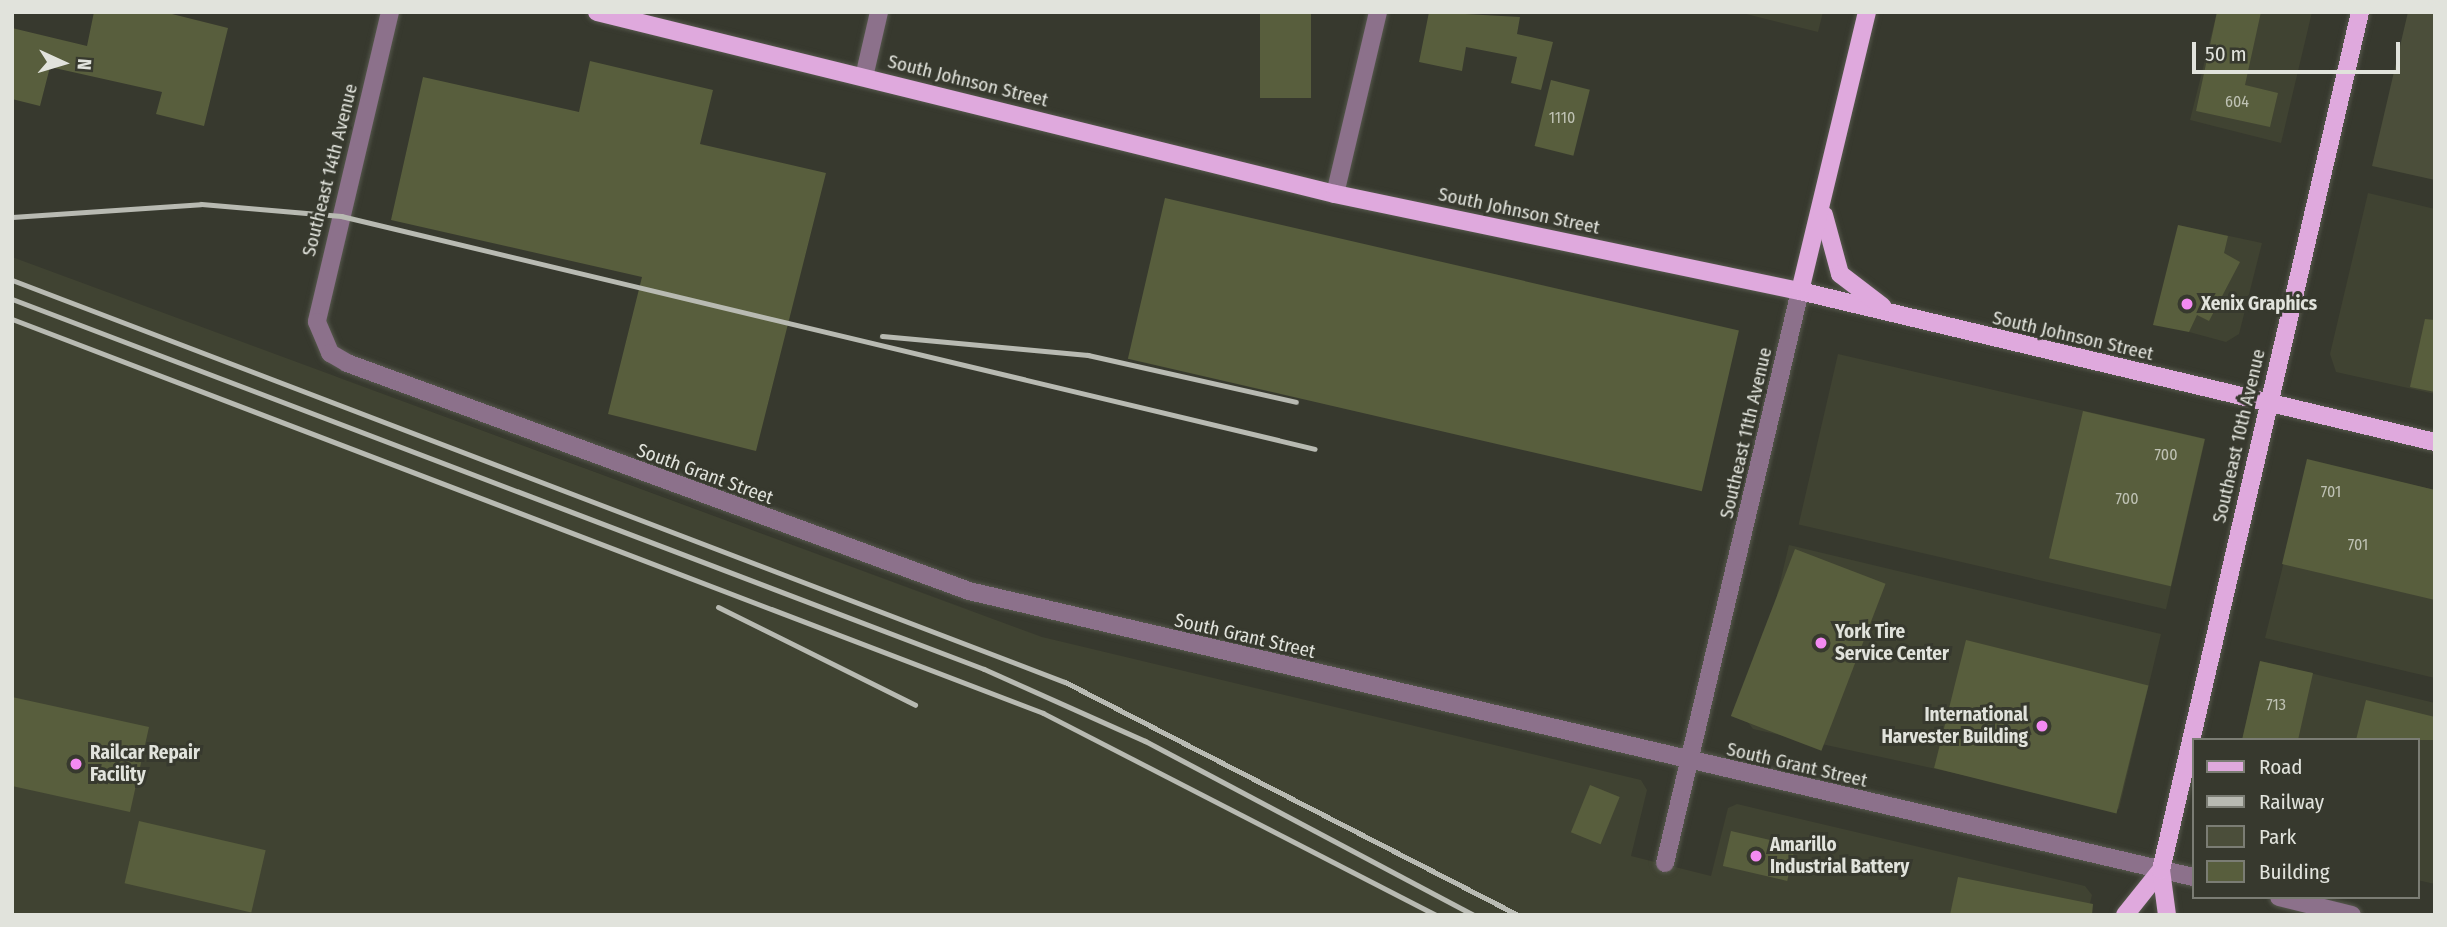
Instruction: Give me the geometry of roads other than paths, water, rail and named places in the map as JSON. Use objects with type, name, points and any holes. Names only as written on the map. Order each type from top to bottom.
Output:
[{"type":"main road","name":"South Johnson Street","points":[[597,12],[1335,194],[1800,292],[2435,442]]},
{"type":"main road","name":"Southeast 11th Avenue","points":[[1800,292],[1867,12]]},
{"type":"main road","name":"Southeast 10th Avenue","points":[[2167,915],[2161,870],[2267,403],[2360,12]]},
{"type":"main road","points":[[1829,168],[1824,228],[1840,274],[1854,290],[1908,318]]},
{"type":"main road","name":"Southeast 10th Avenue","points":[[2125,915],[2161,870]]},
{"type":"street","name":"Southeast 14th Avenue","points":[[320,338],[320,303],[390,12]]},
{"type":"street","points":[[864,77],[879,12]]},
{"type":"street","points":[[1335,194],[1378,12]]},
{"type":"street","name":"Southeast 11th Avenue","points":[[1665,863],[1800,292]]},
{"type":"street","name":"South Grant Street","points":[[320,338],[347,363],[918,576],[1690,761],[2192,877]]},
{"type":"street","points":[[2287,899],[2353,915]]},
{"type":"railway","points":[[12,217],[201,204],[341,216],[1315,449]]},
{"type":"railway","points":[[12,280],[1065,682],[1518,915]]},
{"type":"railway","points":[[12,299],[984,669],[1145,741],[1474,915]]},
{"type":"railway","points":[[12,319],[1043,713],[1436,915]]},
{"type":"railway","points":[[882,336],[1088,355],[1296,402]]},
{"type":"railway","points":[[718,607],[915,705]]},
{"type":"place","name":"Xenix Graphics","points":[[2187,304]]},
{"type":"place","name":"York Tire Service Center","points":[[1821,643]]},
{"type":"place","name":"International Harvester Building","points":[[2042,726]]},
{"type":"place","name":"Railcar Repair Facility","points":[[76,764]]},
{"type":"place","name":"Amarillo Industrial Battery","points":[[1756,856]]}]
